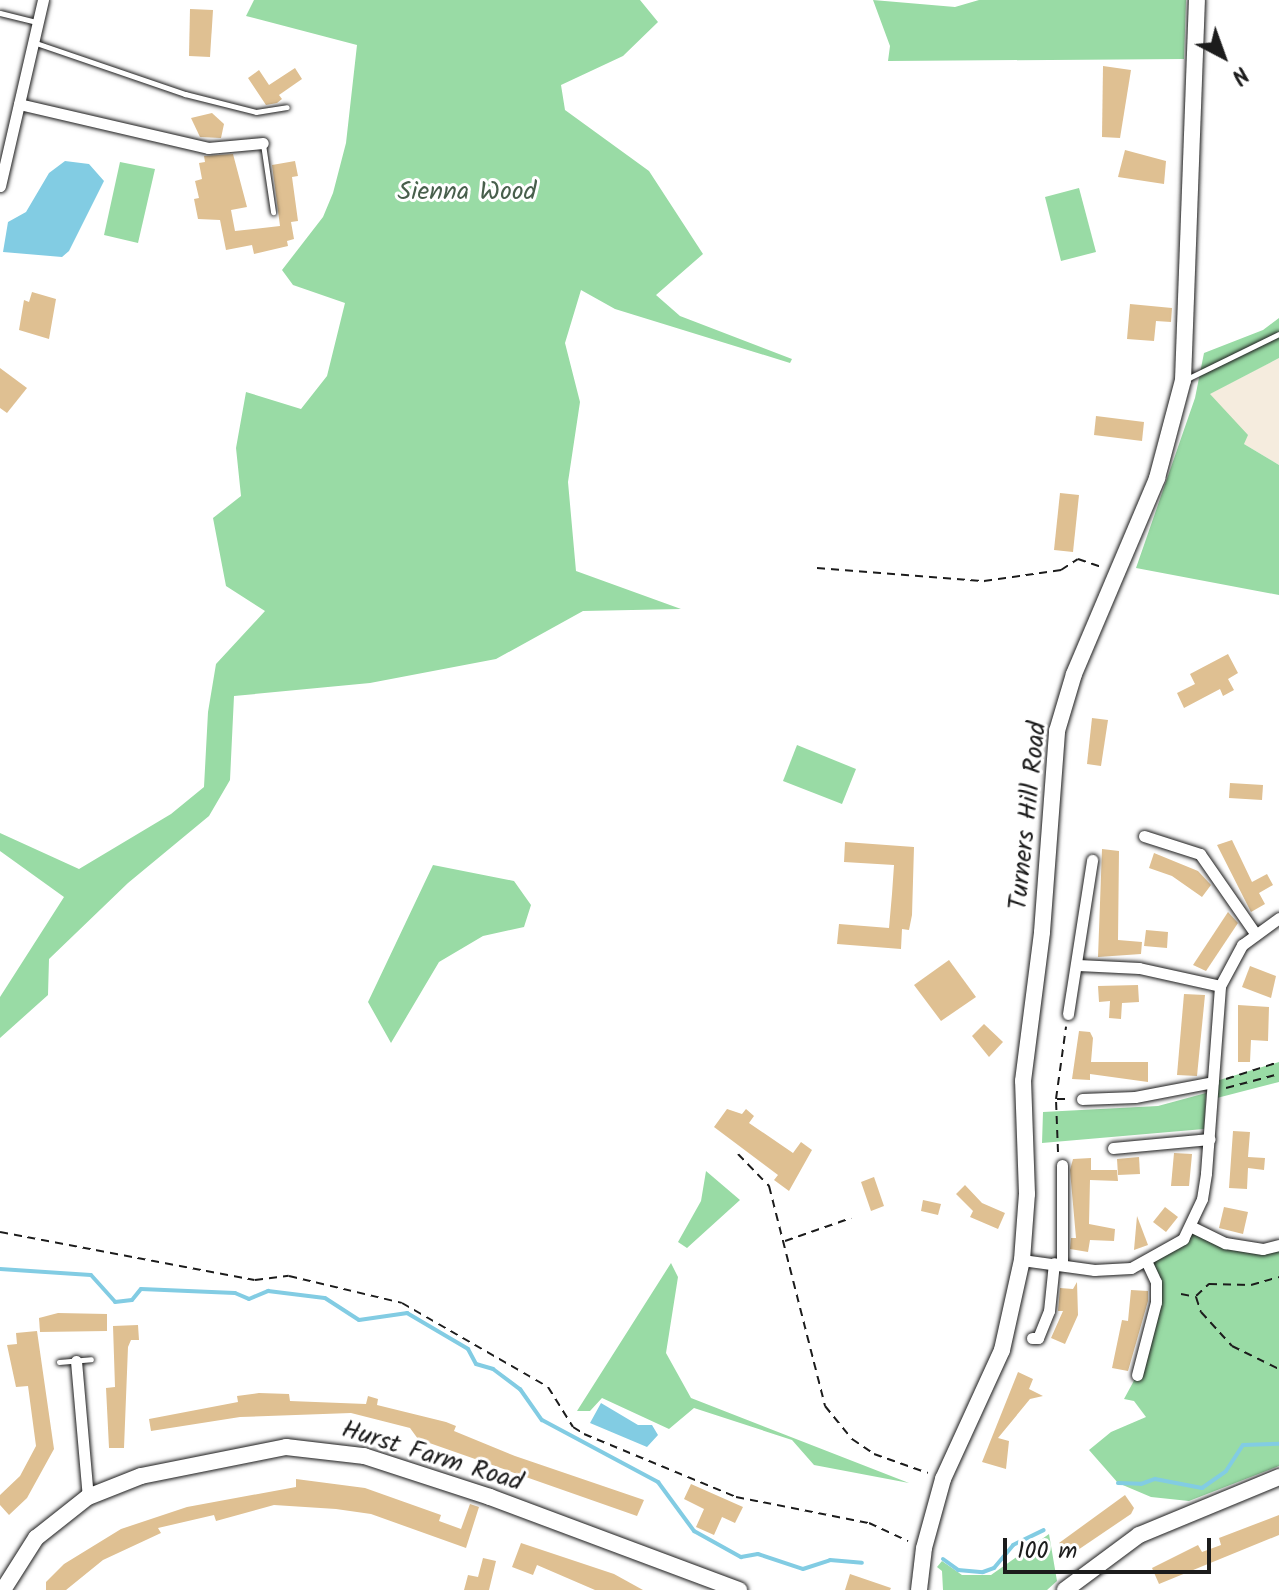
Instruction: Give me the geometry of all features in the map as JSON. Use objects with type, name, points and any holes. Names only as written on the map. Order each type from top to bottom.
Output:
[{"type":"main road","name":"Turners Hill Road","points":[[919,1590],[924,1548],[943,1479],[1002,1350],[1022,1260],[1027,1194],[1023,1081],[1042,932],[1057,731],[1074,674],[1121,574],[1157,478],[1183,380],[1197,0]]},
{"type":"main road","name":"Hurst Farm Road","points":[[3,1590],[36,1538],[88,1497],[141,1476],[286,1447],[329,1449],[490,1497],[739,1590]]},
{"type":"main road","points":[[1065,1590],[1139,1535],[1279,1477]]},
{"type":"street","points":[[0,186],[43,0]]},
{"type":"street","points":[[19,104],[208,148],[263,143]]},
{"type":"street","points":[[1144,836],[1200,854],[1255,933]]},
{"type":"street","points":[[1068,1014],[1092,860]]},
{"type":"street","points":[[1022,1260],[1094,1270],[1147,1263],[1183,1239],[1192,1227],[1202,1199],[1210,1139],[1220,986],[1255,933],[1279,918]]},
{"type":"street","points":[[1078,965],[1139,968],[1220,986]]},
{"type":"street","points":[[1082,1099],[1135,1097],[1213,1087]]},
{"type":"street","points":[[1113,1148],[1210,1139]]},
{"type":"street","points":[[1032,1338],[1038,1338],[1049,1311],[1058,1263],[1062,1165]]},
{"type":"street","points":[[1192,1227],[1225,1243],[1263,1249],[1279,1245]]},
{"type":"street","points":[[1137,1375],[1156,1302],[1156,1282],[1147,1263]]},
{"type":"street","points":[[76,1361],[88,1497]]},
{"type":"lane","points":[[0,13],[38,22]]},
{"type":"lane","points":[[33,42],[201,98],[256,112],[287,107]]},
{"type":"lane","points":[[263,143],[273,212]]},
{"type":"lane","points":[[1183,380],[1279,334]]},
{"type":"lane","points":[[59,1362],[91,1359]]},
{"type":"path","points":[[817,568],[984,581],[1061,570],[1078,559],[1121,574]]},
{"type":"path","points":[[1057,1148],[1056,1099],[1068,1014]]},
{"type":"path","points":[[1213,1087],[1279,1062]]},
{"type":"path","points":[[1213,1087],[1279,1074]]},
{"type":"path","points":[[738,1154],[769,1186],[816,1384],[835,1422],[874,1454],[943,1479]]},
{"type":"path","points":[[783,1242],[851,1218]]},
{"type":"path","points":[[0,1232],[255,1280],[289,1276],[402,1303],[548,1387],[584,1434],[736,1497],[869,1523],[924,1548]]},
{"type":"path","points":[[1196,1297],[1209,1284],[1251,1285],[1279,1277]]},
{"type":"path","points":[[1181,1294],[1196,1297]]},
{"type":"path","points":[[1196,1297],[1208,1322],[1232,1346],[1279,1369]]},
{"type":"shaded area","points":[[1279,358],[1279,465],[1244,444],[1209,394]]},
{"type":"green space","name":"Sienna Wood","points":[[254,0],[640,0],[658,22],[623,56],[561,85],[565,110],[649,171],[703,254],[656,295],[680,316],[792,359],[790,363],[615,309],[581,290],[565,343],[580,402],[568,482],[576,571],[681,609],[583,611],[496,659],[370,683],[234,696],[230,780],[209,816],[128,883],[49,959],[48,995],[0,1038],[0,997],[64,897],[0,851],[0,833],[79,869],[171,814],[204,787],[208,712],[216,664],[265,611],[226,586],[213,518],[241,496],[236,448],[246,392],[301,409],[327,376],[345,303],[293,285],[282,270],[323,217],[333,193],[346,143],[357,45],[246,16]]},
{"type":"green space","points":[[873,0],[955,7],[979,0],[1186,0],[1184,59],[888,61],[890,46]]},
{"type":"green space","points":[[120,162],[155,169],[138,243],[104,235]]},
{"type":"green space","points":[[1079,188],[1096,252],[1061,261],[1045,197]]},
{"type":"green space","points":[[1279,318],[1279,358],[1210,394],[1248,435],[1244,444],[1279,465],[1279,595],[1136,568],[1195,398],[1204,353],[1263,330]]},
{"type":"green space","points":[[797,745],[856,769],[842,804],[783,781]]},
{"type":"green space","points":[[433,865],[514,881],[531,905],[524,927],[483,936],[439,962],[391,1043],[368,1002]]},
{"type":"green space","points":[[1279,1062],[1279,1082],[1213,1099],[1213,1082]]},
{"type":"green space","points":[[1206,1093],[1204,1129],[1042,1143],[1043,1112],[1158,1106]]},
{"type":"green space","points":[[706,1171],[740,1200],[687,1248],[678,1242],[701,1201]]},
{"type":"green space","points":[[1192,1227],[1225,1243],[1279,1245],[1279,1466],[1189,1501],[1151,1497],[1118,1483],[1089,1450],[1111,1432],[1146,1417],[1134,1401],[1124,1399],[1137,1375],[1156,1302],[1147,1263]]},
{"type":"green space","points":[[671,1263],[678,1277],[666,1353],[691,1398],[909,1483],[814,1465],[792,1440],[694,1408],[669,1429],[602,1398],[590,1411],[577,1411]]},
{"type":"green space","points":[[1049,1534],[1057,1581],[1047,1590],[943,1590],[942,1571],[937,1567],[942,1561],[962,1575],[991,1575]]},
{"type":"water","points":[[65,161],[89,164],[104,181],[69,251],[62,257],[3,252],[8,222],[26,212],[49,173]]},
{"type":"water","points":[[601,1403],[638,1425],[652,1425],[658,1435],[647,1447],[590,1423]]},
{"type":"building","points":[[190,9],[213,10],[210,57],[189,56]]},
{"type":"building","points":[[1103,66],[1131,70],[1120,138],[1102,137]]},
{"type":"building","points":[[295,68],[302,79],[279,95],[282,99],[277,103],[266,105],[248,78],[259,70],[269,85]]},
{"type":"building","points":[[212,113],[224,124],[221,138],[200,137],[191,118]]},
{"type":"building","points":[[1125,150],[1166,161],[1164,184],[1118,177]]},
{"type":"building","points":[[233,154],[247,207],[231,210],[235,231],[280,226],[272,165],[295,161],[298,176],[292,177],[298,221],[291,222],[294,239],[287,241],[288,246],[254,254],[252,245],[226,250],[220,220],[198,219],[194,199],[199,198],[195,181],[202,179],[199,163],[205,162],[204,156]]},
{"type":"building","points":[[32,292],[56,299],[49,339],[19,330],[24,300],[29,302]]},
{"type":"building","points":[[1130,304],[1172,308],[1171,322],[1156,321],[1154,341],[1127,339]]},
{"type":"building","points":[[0,368],[27,388],[7,413],[0,408]]},
{"type":"building","points":[[1096,416],[1144,422],[1142,441],[1094,435]]},
{"type":"building","points":[[1060,493],[1079,495],[1073,552],[1054,550]]},
{"type":"building","points":[[1228,654],[1238,673],[1228,679],[1234,690],[1223,696],[1220,689],[1184,708],[1177,693],[1195,684],[1190,674]]},
{"type":"building","points":[[1092,718],[1108,720],[1101,766],[1087,764]]},
{"type":"building","points":[[1230,783],[1263,785],[1262,800],[1229,798]]},
{"type":"building","points":[[1232,840],[1252,882],[1267,874],[1273,885],[1259,893],[1265,904],[1251,912],[1217,845]]},
{"type":"building","points":[[845,842],[914,847],[912,915],[909,930],[902,929],[901,949],[837,944],[839,924],[889,928],[892,894],[894,865],[844,862]]},
{"type":"building","points":[[1102,849],[1119,851],[1118,940],[1142,942],[1141,954],[1098,957]]},
{"type":"building","points":[[1154,853],[1198,871],[1211,885],[1202,897],[1172,876],[1149,868]]},
{"type":"building","points":[[1228,912],[1238,923],[1206,971],[1193,965]]},
{"type":"building","points":[[1146,930],[1168,932],[1167,948],[1144,946]]},
{"type":"building","points":[[949,960],[976,997],[941,1021],[914,985]]},
{"type":"building","points":[[1250,966],[1276,976],[1271,998],[1242,987]]},
{"type":"building","points":[[1138,985],[1139,1002],[1122,1003],[1121,1019],[1109,1018],[1110,1001],[1099,1002],[1098,986]]},
{"type":"building","points":[[1184,994],[1205,995],[1197,1076],[1177,1075]]},
{"type":"building","points":[[1238,1005],[1269,1007],[1268,1041],[1251,1040],[1250,1062],[1238,1062]]},
{"type":"building","points":[[984,1024],[1003,1042],[989,1057],[972,1036]]},
{"type":"building","points":[[1079,1031],[1090,1032],[1093,1038],[1091,1062],[1148,1062],[1148,1082],[1090,1074],[1090,1080],[1072,1079]]},
{"type":"building","points":[[727,1109],[742,1114],[746,1109],[754,1116],[749,1123],[793,1153],[801,1142],[812,1150],[789,1191],[774,1180],[778,1175],[714,1127]]},
{"type":"building","points":[[1233,1131],[1250,1132],[1248,1157],[1265,1158],[1264,1170],[1248,1168],[1247,1189],[1229,1188]]},
{"type":"building","points":[[1174,1153],[1192,1154],[1189,1186],[1171,1186]]},
{"type":"building","points":[[1139,1157],[1140,1174],[1118,1175],[1117,1159]]},
{"type":"building","points":[[1091,1158],[1091,1170],[1117,1170],[1118,1181],[1090,1180],[1089,1224],[1115,1229],[1114,1241],[1090,1240],[1088,1252],[1070,1249],[1071,1238],[1076,1238],[1070,1170],[1073,1159]]},
{"type":"building","points":[[874,1177],[884,1206],[871,1211],[861,1182]]},
{"type":"building","points":[[965,1185],[982,1203],[1005,1213],[998,1229],[970,1217],[973,1211],[956,1194]]},
{"type":"building","points":[[923,1200],[941,1204],[938,1215],[921,1211]]},
{"type":"building","points":[[1165,1207],[1178,1217],[1166,1232],[1153,1222]]},
{"type":"building","points":[[1224,1207],[1248,1212],[1243,1234],[1219,1228]]},
{"type":"building","points":[[1137,1216],[1148,1245],[1134,1250]]},
{"type":"building","points":[[1077,1282],[1078,1315],[1065,1344],[1051,1338],[1063,1311],[1058,1311],[1060,1288],[1073,1289]]},
{"type":"building","points":[[1131,1290],[1148,1291],[1148,1301],[1128,1371],[1112,1368],[1122,1320],[1128,1321]]},
{"type":"building","points":[[58,1313],[107,1314],[107,1331],[40,1332],[39,1318]]},
{"type":"building","points":[[138,1325],[139,1340],[131,1340],[128,1347],[124,1448],[109,1448],[106,1388],[115,1387],[113,1326]]},
{"type":"building","points":[[37,1331],[54,1449],[27,1498],[9,1515],[0,1505],[0,1495],[20,1476],[36,1446],[28,1386],[16,1387],[7,1345],[17,1344],[16,1333]]},
{"type":"building","points":[[1018,1372],[1033,1379],[1029,1389],[1043,1396],[1030,1399],[998,1438],[1009,1441],[1006,1469],[982,1462]]},
{"type":"building","points":[[289,1394],[290,1401],[366,1404],[368,1396],[378,1399],[377,1405],[446,1422],[456,1426],[454,1431],[515,1456],[644,1500],[637,1516],[418,1439],[410,1428],[351,1413],[240,1417],[151,1431],[149,1419],[238,1402],[237,1396]]},
{"type":"building","points":[[296,1479],[365,1488],[441,1515],[439,1521],[461,1529],[470,1504],[479,1507],[466,1548],[371,1514],[336,1509],[274,1505],[216,1521],[214,1515],[158,1528],[161,1533],[103,1560],[66,1590],[46,1590],[46,1582],[64,1564],[121,1529],[187,1507],[296,1487]]},
{"type":"building","points":[[691,1484],[743,1507],[735,1523],[722,1517],[714,1535],[696,1527],[704,1509],[684,1499]]},
{"type":"building","points":[[1125,1495],[1134,1508],[1131,1514],[1069,1556],[1059,1543]]},
{"type":"building","points":[[1279,1515],[1279,1535],[1159,1584],[1152,1568],[1198,1545],[1202,1552],[1221,1545],[1219,1538]]},
{"type":"building","points":[[521,1543],[614,1574],[643,1590],[595,1590],[537,1565],[533,1575],[512,1567]]},
{"type":"building","points":[[483,1558],[496,1561],[489,1590],[464,1590],[468,1575],[478,1577]]},
{"type":"building","points":[[850,1574],[891,1588],[845,1590]]},
{"type":"waterway","points":[[0,1269],[91,1275],[115,1302],[132,1300],[141,1289],[235,1293],[249,1299],[268,1291],[325,1298],[359,1320],[407,1313],[468,1349],[476,1364],[493,1369],[520,1389],[542,1420],[658,1482],[694,1531],[741,1557],[758,1554],[803,1569],[830,1560],[862,1563]]},
{"type":"waterway","points":[[1118,1483],[1141,1484],[1155,1479],[1202,1488],[1226,1471],[1243,1445],[1279,1444]]},
{"type":"waterway","points":[[943,1559],[958,1570],[983,1572],[994,1568],[1013,1545],[1044,1530]]}]
